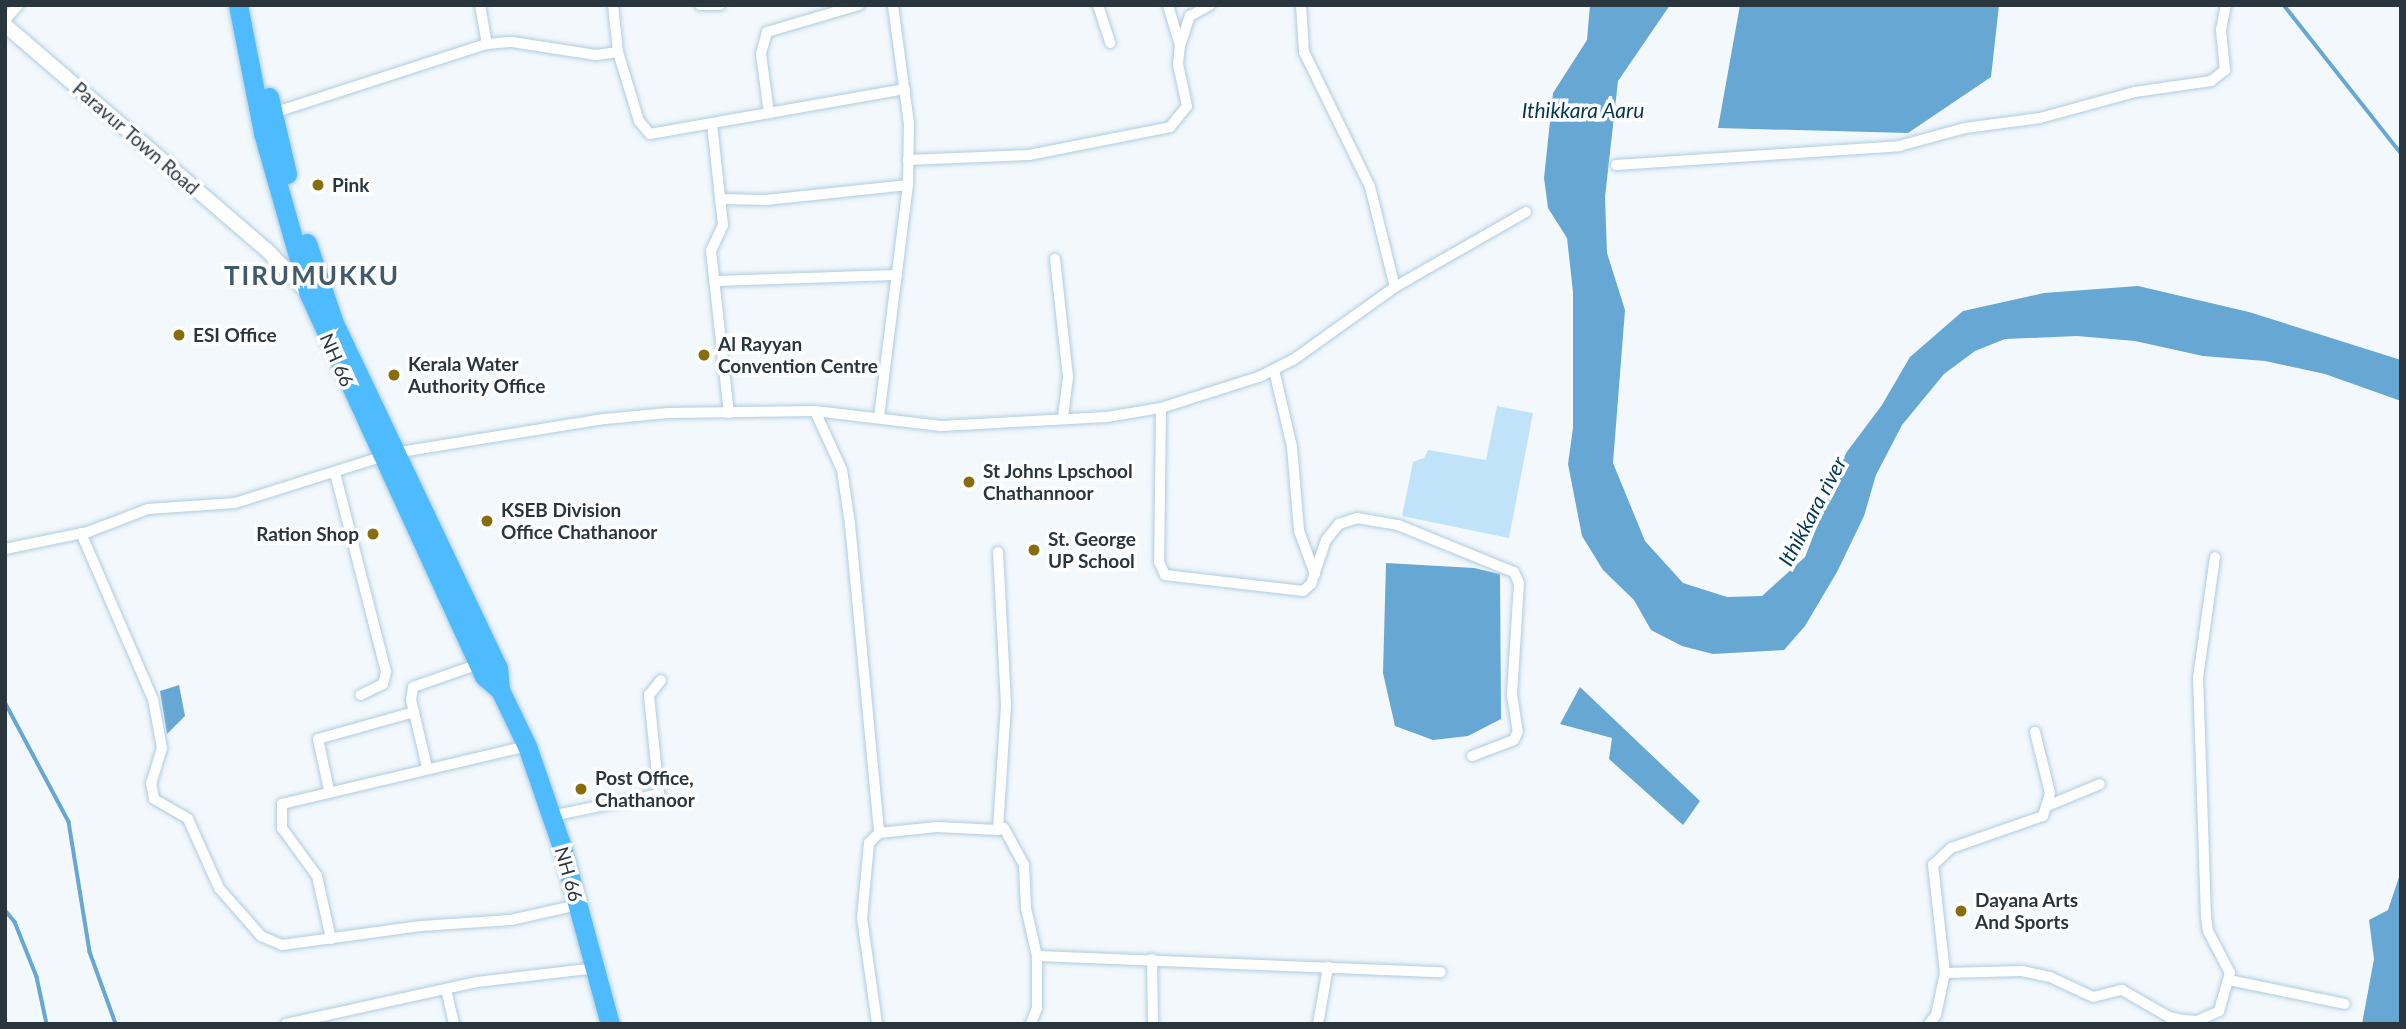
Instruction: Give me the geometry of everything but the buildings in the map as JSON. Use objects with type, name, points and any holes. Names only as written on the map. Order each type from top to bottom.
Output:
[{"type":"highway","name":"NH 66","points":[[238,5],[263,133],[309,294],[387,455],[498,668],[500,690]]},
{"type":"highway","name":"NH 66","points":[[250,5],[294,203],[334,323],[387,455],[479,664],[500,690],[527,746],[578,905],[610,1024]]},
{"type":"main road","name":"Paravur Town Road","points":[[7,27],[268,251],[309,294]]},
{"type":"main road","points":[[268,251],[296,252]]},
{"type":"street","points":[[7,27],[18,5]]},
{"type":"street","points":[[480,5],[487,44]]},
{"type":"street","points":[[613,5],[618,52],[639,121],[648,133],[905,89]]},
{"type":"street","points":[[700,5],[720,5]]},
{"type":"street","points":[[812,5],[814,18]]},
{"type":"street","points":[[769,113],[761,54],[763,38],[773,29],[859,5]]},
{"type":"street","points":[[879,417],[908,185],[905,89],[892,5]]},
{"type":"street","points":[[1098,5],[1110,43]]},
{"type":"street","points":[[1168,5],[1180,46]]},
{"type":"street","points":[[908,160],[1029,155],[1171,127],[1187,106],[1178,64],[1180,46],[1190,16],[1210,5]]},
{"type":"street","points":[[1301,5],[1304,52],[1370,187],[1395,287]]},
{"type":"street","points":[[1616,165],[1899,146],[1965,128],[2040,118],[2135,92],[2211,81],[2225,70],[2221,30],[2226,5]]},
{"type":"street","points":[[273,113],[487,44],[512,42],[596,55],[618,52]]},
{"type":"street","points":[[712,124],[722,230],[711,251],[729,413]]},
{"type":"street","points":[[720,199],[766,200],[908,185]]},
{"type":"street","points":[[5,549],[81,533],[148,509],[211,508],[335,473],[387,455],[605,419],[816,411],[879,417],[904,425],[941,426],[1063,417],[1107,417],[1161,408],[1274,370],[1395,287],[1526,212]]},
{"type":"street","points":[[1055,259],[1068,377],[1063,417]]},
{"type":"street","points":[[714,281],[897,275]]},
{"type":"street","points":[[1274,370],[1292,447],[1298,531],[1315,574]]},
{"type":"street","points":[[1161,408],[1161,572],[1174,578],[1298,592],[1308,589],[1330,534],[1339,524],[1357,518],[1398,525],[1514,572],[1519,583],[1512,695],[1518,731],[1514,740],[1472,756]]},
{"type":"street","points":[[816,411],[843,475],[879,833]]},
{"type":"street","points":[[335,473],[386,672],[383,684],[360,695]]},
{"type":"street","points":[[81,533],[153,699],[162,748],[151,783],[153,799],[188,819],[219,888],[261,936],[282,945],[474,920],[511,920],[578,905]]},
{"type":"street","points":[[998,552],[1006,705],[998,830]]},
{"type":"street","points":[[1945,973],[2022,971],[2050,977],[2093,997],[2122,990],[2166,1021],[2197,1021],[2214,1014],[2226,997],[2229,980],[2206,918],[2199,739],[2198,678],[2215,557]]},
{"type":"street","points":[[427,768],[411,692],[416,685],[479,664]]},
{"type":"street","points":[[551,816],[659,794],[649,695],[661,680]]},
{"type":"street","points":[[329,790],[318,739],[414,712]]},
{"type":"street","points":[[2035,732],[2048,776],[2047,806]]},
{"type":"street","points":[[331,939],[317,876],[282,828],[278,811],[287,802],[329,790],[527,746]]},
{"type":"street","points":[[1934,1021],[1945,973],[1931,878],[1938,856],[2036,821],[2047,806],[2100,784]]},
{"type":"street","points":[[877,1024],[862,918],[869,843],[879,833],[937,827],[1004,828],[1024,865],[1026,908],[1037,956],[1037,1008],[1031,1024]]},
{"type":"street","points":[[1037,956],[1441,972]]},
{"type":"street","points":[[1152,959],[1153,1024]]},
{"type":"street","points":[[1318,1024],[1328,967]]},
{"type":"street","points":[[286,1024],[446,989],[596,968]]},
{"type":"street","points":[[2229,980],[2345,1004]]},
{"type":"street","points":[[446,989],[454,1024]]},
{"type":"shaded area","points":[[1497,406],[1533,413],[1509,538],[1402,516],[1413,462],[1424,458],[1428,450],[1486,460]]},
{"type":"water","name":"Ithikkara Aaru","points":[[1590,5],[1670,5],[1618,81],[1605,197],[1607,253],[1625,310],[1613,463],[1645,541],[1683,583],[1727,597],[1762,596],[1805,557],[1846,453],[1882,405],[1910,357],[1963,311],[2044,293],[2138,286],[2249,312],[2401,360],[2401,401],[2325,374],[2265,361],[2203,356],[2135,341],[2077,336],[2005,339],[1975,351],[1944,374],[1902,425],[1876,475],[1864,516],[1837,572],[1805,626],[1784,650],[1713,654],[1682,646],[1651,630],[1634,600],[1603,570],[1582,536],[1568,464],[1573,428],[1573,292],[1567,238],[1548,208],[1544,178],[1553,93],[1587,40]]},
{"type":"water","points":[[1740,5],[1999,5],[1991,77],[1908,133],[1718,128]]},
{"type":"water","points":[[1386,563],[1474,568],[1500,574],[1501,719],[1468,736],[1433,740],[1395,726],[1383,673]]},
{"type":"water","points":[[179,685],[185,716],[167,734],[160,691]]},
{"type":"water","points":[[1580,687],[1700,801],[1683,825],[1609,759],[1612,738],[1560,724]]},
{"type":"water","points":[[2401,871],[2401,1024],[2362,1024],[2374,959],[2369,920],[2388,910]]},
{"type":"waterway","points":[[2284,5],[2401,153]]},
{"type":"waterway","points":[[5,702],[69,822],[90,952],[116,1024]]},
{"type":"waterway","points":[[5,910],[15,922],[37,977],[47,1024]]},
{"type":"place","name":"Pink","points":[[318,185]]},
{"type":"place","name":"ESI Office","points":[[179,335]]},
{"type":"place","name":"Al Rayyan Convention Centre","points":[[704,355]]},
{"type":"place","name":"Kerala Water Authority Office","points":[[394,375]]},
{"type":"place","name":"St Johns Lpschool Chathannoor","points":[[969,482]]},
{"type":"place","name":"KSEB Division Office Chathanoor","points":[[487,521]]},
{"type":"place","name":"Ration Shop","points":[[373,534]]},
{"type":"place","name":"St. George UP School","points":[[1034,550]]},
{"type":"place","name":"Post Office, Chathanoor","points":[[581,789]]},
{"type":"place","name":"Dayana Arts And Sports","points":[[1961,911]]},
{"type":"district","name":"TIRUMUKKU","points":[[312,276]]},
{"type":"water label","name":"Ithikkara river","points":[[1812,511]]}]
